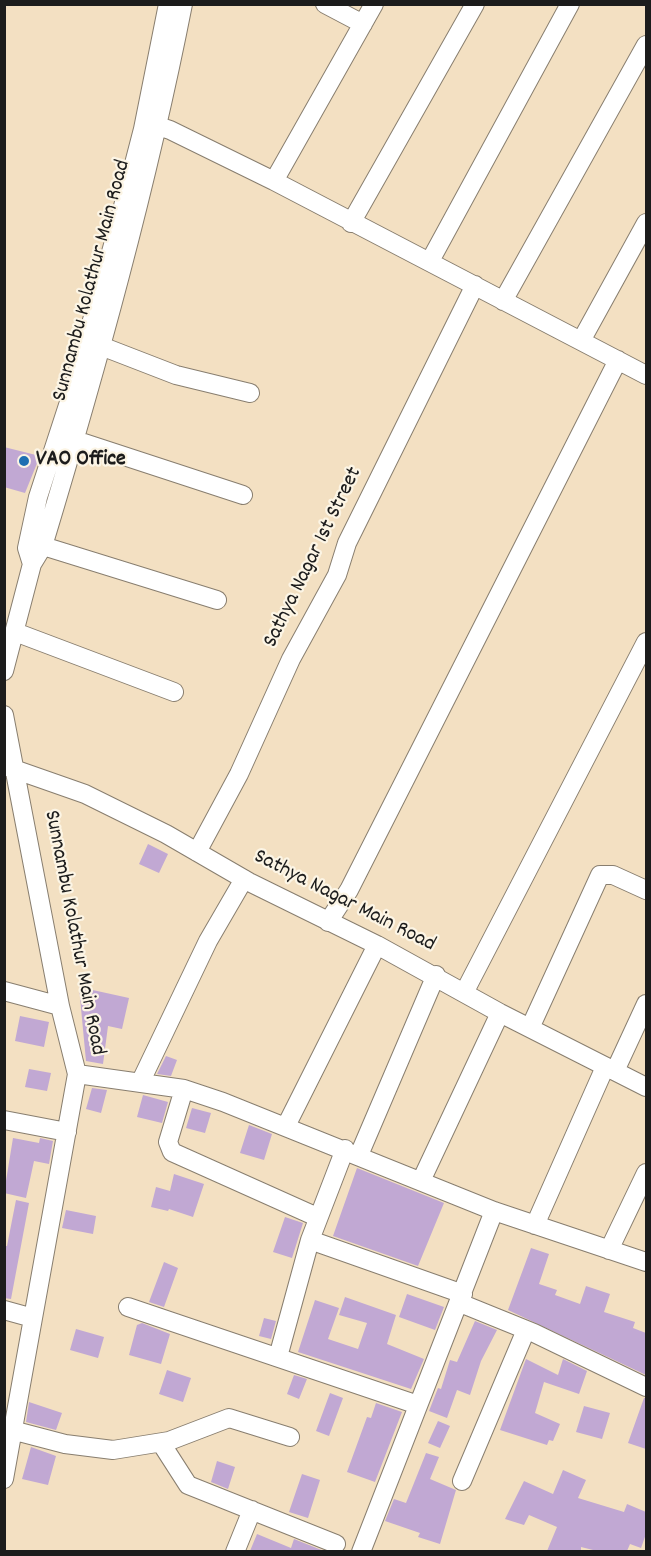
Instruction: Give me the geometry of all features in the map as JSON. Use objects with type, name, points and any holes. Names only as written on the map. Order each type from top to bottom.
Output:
[{"type":"street","name":"Sunnambu Kolathur Main Road","points":[[152,124],[168,4]]},
{"type":"street","name":"Sunnambu Kolathur Main Road","points":[[32,564],[27,548],[38,497],[115,264],[183,4]]},
{"type":"street","points":[[325,4],[363,24]]},
{"type":"street","points":[[274,181],[374,4]]},
{"type":"street","points":[[351,223],[475,4]]},
{"type":"street","points":[[430,261],[570,4]]},
{"type":"street","points":[[503,302],[646,45]]},
{"type":"street","points":[[152,124],[274,181],[646,375]]},
{"type":"street","points":[[581,341],[646,223]]},
{"type":"street","name":"Sunnambu Kolathur Main Road","points":[[4,671],[32,564],[43,546],[101,346],[115,264]]},
{"type":"street","name":"Sathya Nagar 1st Street","points":[[197,852],[239,774],[291,659],[337,575],[347,543],[475,285]]},
{"type":"street","points":[[101,346],[176,375],[250,393]]},
{"type":"street","points":[[328,922],[349,890],[618,360]]},
{"type":"street","points":[[75,440],[243,495]]},
{"type":"street","points":[[43,546],[217,600]]},
{"type":"street","points":[[15,632],[174,692]]},
{"type":"street","points":[[465,991],[646,642]]},
{"type":"street","name":"Sunnambu Kolathur Main Road","points":[[4,715],[10,768],[60,1006],[77,1074],[33,1318],[9,1429],[4,1479]]},
{"type":"street","name":"Sathya Nagar Main Road","points":[[10,768],[85,794],[244,879],[436,975],[500,1013],[646,1088]]},
{"type":"street","points":[[530,1028],[600,875],[613,875],[646,890]]},
{"type":"street","points":[[140,1083],[208,941],[244,879]]},
{"type":"street","points":[[286,1126],[377,945]]},
{"type":"street","points":[[278,1357],[317,1217],[352,1152],[436,975]]},
{"type":"street","points":[[4,991],[60,1006]]},
{"type":"street","points":[[535,1225],[610,1069],[646,1004]]},
{"type":"street","points":[[421,1181],[500,1013]]},
{"type":"street","points":[[77,1074],[183,1089],[286,1126],[494,1211],[646,1262]]},
{"type":"street","points":[[183,1089],[168,1142],[172,1152],[317,1217]]},
{"type":"street","points":[[4,1120],[67,1132]]},
{"type":"street","points":[[609,1250],[646,1173]]},
{"type":"street","points":[[161,1443],[188,1485],[252,1510],[334,1548],[359,1551],[494,1211]]},
{"type":"street","points":[[310,1240],[461,1298],[646,1387]]},
{"type":"street","points":[[128,1307],[418,1406]]},
{"type":"street","points":[[4,1310],[33,1318]]},
{"type":"street","points":[[462,1481],[526,1330]]},
{"type":"street","points":[[9,1429],[65,1444],[114,1450],[161,1443],[229,1418],[290,1437]]},
{"type":"street","points":[[236,1551],[252,1510]]},
{"type":"building","points":[[4,447],[40,456],[25,493],[4,487]]},
{"type":"building","points":[[148,844],[168,854],[159,873],[139,864]]},
{"type":"building","points":[[79,987],[129,998],[122,1029],[108,1026],[103,1064],[86,1061]]},
{"type":"building","points":[[20,1016],[49,1022],[44,1047],[15,1041]]},
{"type":"building","points":[[166,1056],[177,1060],[171,1076],[157,1074]]},
{"type":"building","points":[[29,1069],[51,1073],[47,1091],[25,1087]]},
{"type":"building","points":[[92,1088],[107,1090],[101,1113],[86,1109]]},
{"type":"building","points":[[143,1095],[168,1102],[162,1123],[137,1117]]},
{"type":"building","points":[[192,1108],[211,1113],[205,1133],[186,1128]]},
{"type":"building","points":[[249,1125],[272,1134],[264,1160],[240,1153]]},
{"type":"building","points":[[13,1138],[39,1143],[40,1138],[53,1141],[49,1164],[34,1161],[26,1198],[4,1193]]},
{"type":"building","points":[[357,1168],[444,1203],[418,1266],[333,1236]]},
{"type":"building","points":[[174,1174],[204,1184],[193,1217],[169,1209],[168,1211],[151,1207],[156,1187],[170,1191]]},
{"type":"building","points":[[16,1200],[29,1203],[11,1299],[4,1298],[4,1246],[7,1246]]},
{"type":"building","points":[[66,1210],[96,1216],[93,1234],[62,1228]]},
{"type":"building","points":[[285,1217],[303,1223],[292,1258],[273,1252]]},
{"type":"building","points":[[531,1248],[549,1254],[539,1284],[557,1290],[555,1295],[580,1304],[586,1286],[610,1294],[604,1312],[635,1322],[633,1328],[646,1333],[646,1375],[508,1310]]},
{"type":"building","points":[[164,1262],[178,1268],[164,1307],[149,1302]]},
{"type":"building","points":[[407,1294],[444,1307],[435,1330],[399,1317]]},
{"type":"building","points":[[345,1297],[396,1315],[387,1344],[424,1359],[411,1389],[298,1352],[315,1300],[339,1308],[328,1339],[358,1349],[367,1323],[339,1315]]},
{"type":"building","points":[[264,1318],[276,1321],[271,1339],[259,1336]]},
{"type":"building","points":[[475,1321],[497,1330],[481,1361],[470,1395],[457,1390],[447,1418],[429,1411],[438,1388],[441,1389],[450,1360],[457,1362]]},
{"type":"building","points":[[142,1323],[170,1334],[161,1364],[129,1355],[137,1325]]},
{"type":"building","points":[[76,1329],[104,1337],[98,1358],[70,1350]]},
{"type":"building","points":[[526,1359],[558,1375],[563,1359],[587,1371],[579,1394],[544,1382],[535,1413],[560,1424],[553,1441],[549,1440],[547,1445],[500,1430]]},
{"type":"building","points":[[167,1370],[191,1378],[183,1402],[159,1394]]},
{"type":"building","points":[[294,1375],[307,1379],[299,1399],[287,1394]]},
{"type":"building","points":[[330,1393],[343,1398],[329,1436],[316,1431]]},
{"type":"building","points":[[644,1398],[646,1398],[646,1449],[628,1443]]},
{"type":"building","points":[[29,1402],[62,1413],[56,1430],[26,1422]]},
{"type":"building","points":[[376,1403],[402,1412],[375,1482],[347,1472],[367,1417],[371,1418]]},
{"type":"building","points":[[584,1406],[610,1413],[602,1439],[576,1432]]},
{"type":"building","points":[[438,1421],[450,1426],[440,1448],[428,1443]]},
{"type":"building","points":[[31,1447],[56,1456],[48,1485],[22,1479]]},
{"type":"building","points":[[426,1453],[439,1457],[430,1479],[456,1490],[440,1544],[418,1537],[420,1533],[385,1521],[394,1499],[406,1503]]},
{"type":"building","points":[[217,1461],[235,1467],[228,1489],[211,1482]]},
{"type":"building","points":[[563,1470],[586,1480],[578,1498],[624,1512],[627,1504],[646,1512],[646,1534],[641,1548],[630,1544],[627,1551],[597,1551],[581,1547],[581,1551],[547,1551],[557,1527],[529,1515],[524,1525],[505,1519],[524,1481],[553,1494]]},
{"type":"building","points":[[302,1474],[320,1480],[308,1518],[289,1512]]},
{"type":"building","points":[[257,1534],[291,1548],[294,1539],[324,1551],[250,1551]]},
{"type":"place","name":"VAO Office","points":[[24,461]]}]
